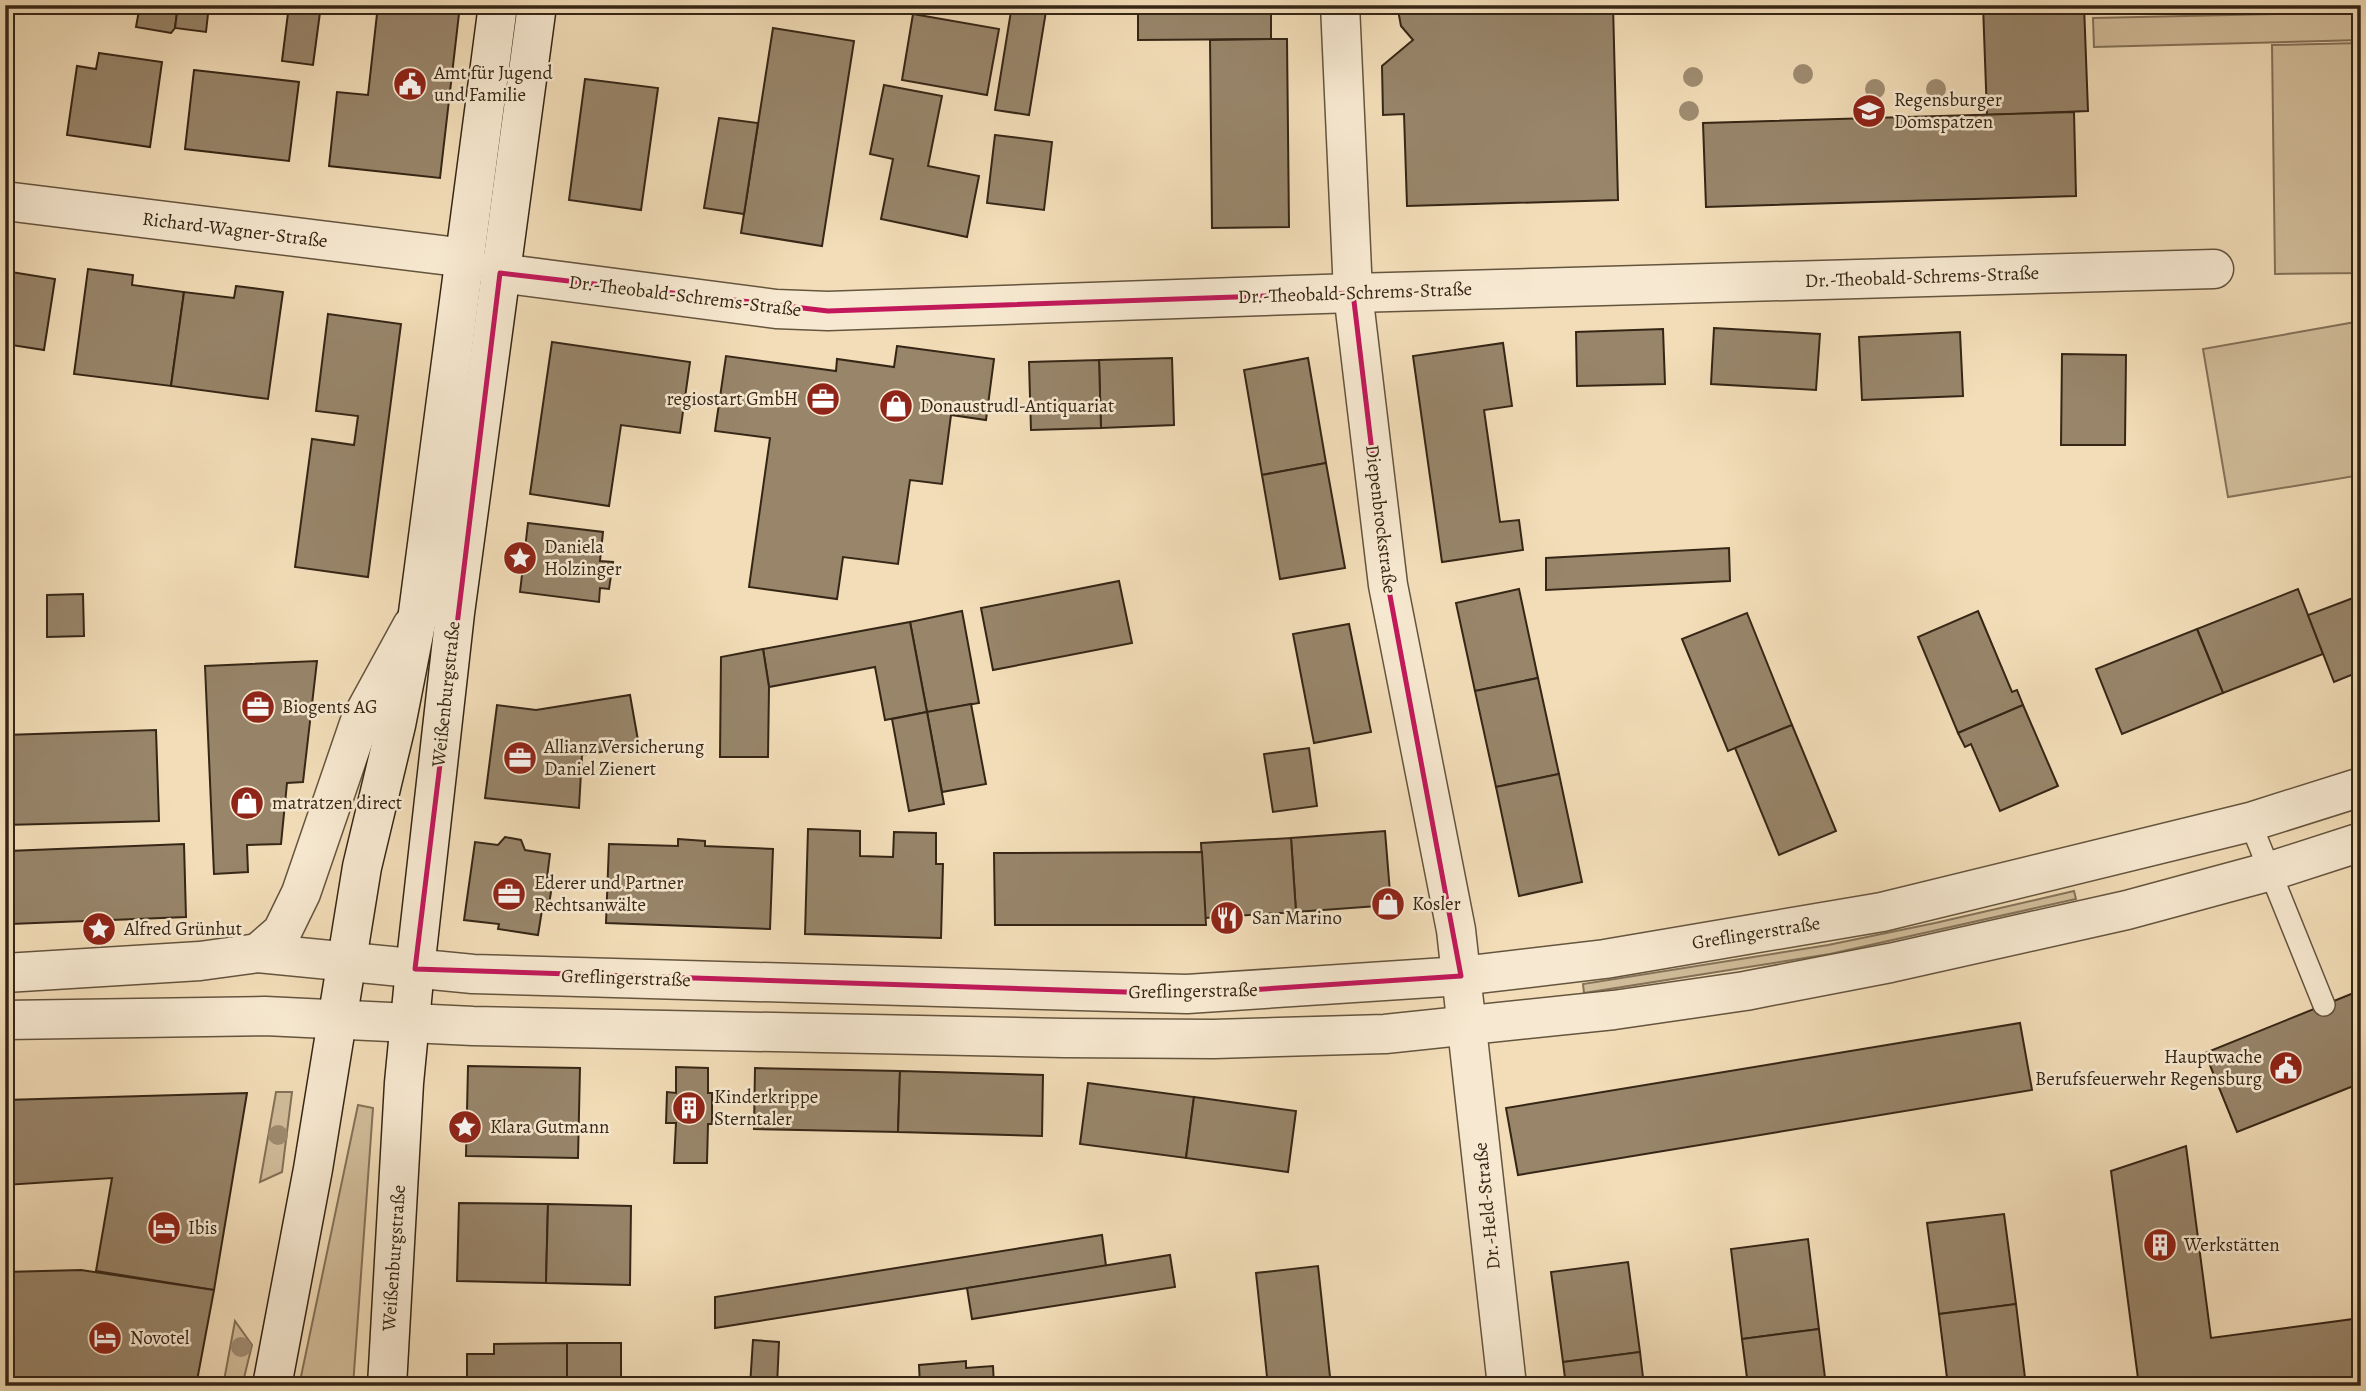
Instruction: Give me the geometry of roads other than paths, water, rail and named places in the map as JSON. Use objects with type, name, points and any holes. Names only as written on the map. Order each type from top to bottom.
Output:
[{"type":"street","name":"Weißenburgstraße","points":[[387,1386],[410,1024],[455,613],[483,266],[498,5]]},
{"type":"street","name":"Weißenburgstraße","points":[[272,1386],[313,1168],[362,867],[396,725],[483,266],[537,5]]},
{"type":"street","name":"Diepenbrockstraße","points":[[1340,5],[1353,293],[1388,585],[1456,930],[1466,1027]]},
{"type":"street","name":"Richard-Wagner-Straße","points":[[5,201],[483,266]]},
{"type":"street","name":"Dr.-Theobald-Schrems-Straße","points":[[483,266],[776,309],[828,311],[2214,269]]},
{"type":"street","name":"Weißenburgstraße","points":[[258,953],[282,933],[301,893],[360,720],[418,613]]},
{"type":"street","name":"Greflingerstraße","points":[[5,973],[200,961],[258,953],[473,974],[1187,994],[1461,976],[1605,959],[1882,912],[2250,822],[2361,787]]},
{"type":"street","points":[[5,1020],[265,1016],[410,1024],[767,1033],[1214,1039],[1385,1034],[1466,1027],[1745,991],[1890,964],[2127,910],[2271,871],[2361,842]]},
{"type":"street","name":"Dr.-Held-Straße","points":[[1466,1027],[1507,1386]]},
{"type":"lane","points":[[2250,822],[2324,1005]]},
{"type":"place","name":"Amt für Jugend und Familie","points":[[410,84]]},
{"type":"place","name":"Regensburger Domspatzen","points":[[1869,111]]},
{"type":"place","name":"regiostart GmbH","points":[[823,399]]},
{"type":"place","name":"Donaustrudl-Antiquariat","points":[[896,406]]},
{"type":"place","name":"Daniela Holzinger","points":[[520,558]]},
{"type":"place","name":"Biogents AG","points":[[258,707]]},
{"type":"place","name":"Allianz Versicherung Daniel Zienert","points":[[520,758]]},
{"type":"place","name":"matratzen direct","points":[[247,803]]},
{"type":"place","name":"Ederer und Partner Rechtsanwälte","points":[[509,894]]},
{"type":"place","name":"Kosler","points":[[1388,904]]},
{"type":"place","name":"San Marino","points":[[1227,918]]},
{"type":"place","name":"Alfred Grünhut","points":[[99,929]]},
{"type":"place","name":"Hauptwache Berufsfeuerwehr Regensburg","points":[[2286,1068]]},
{"type":"place","name":"Kinderkrippe Sterntaler","points":[[689,1108]]},
{"type":"place","name":"Klara Gutmann","points":[[465,1127]]},
{"type":"place","name":"Ibis","points":[[164,1228]]},
{"type":"place","name":"Werkstätten","points":[[2160,1245]]},
{"type":"place","name":"Novotel","points":[[105,1338]]}]
